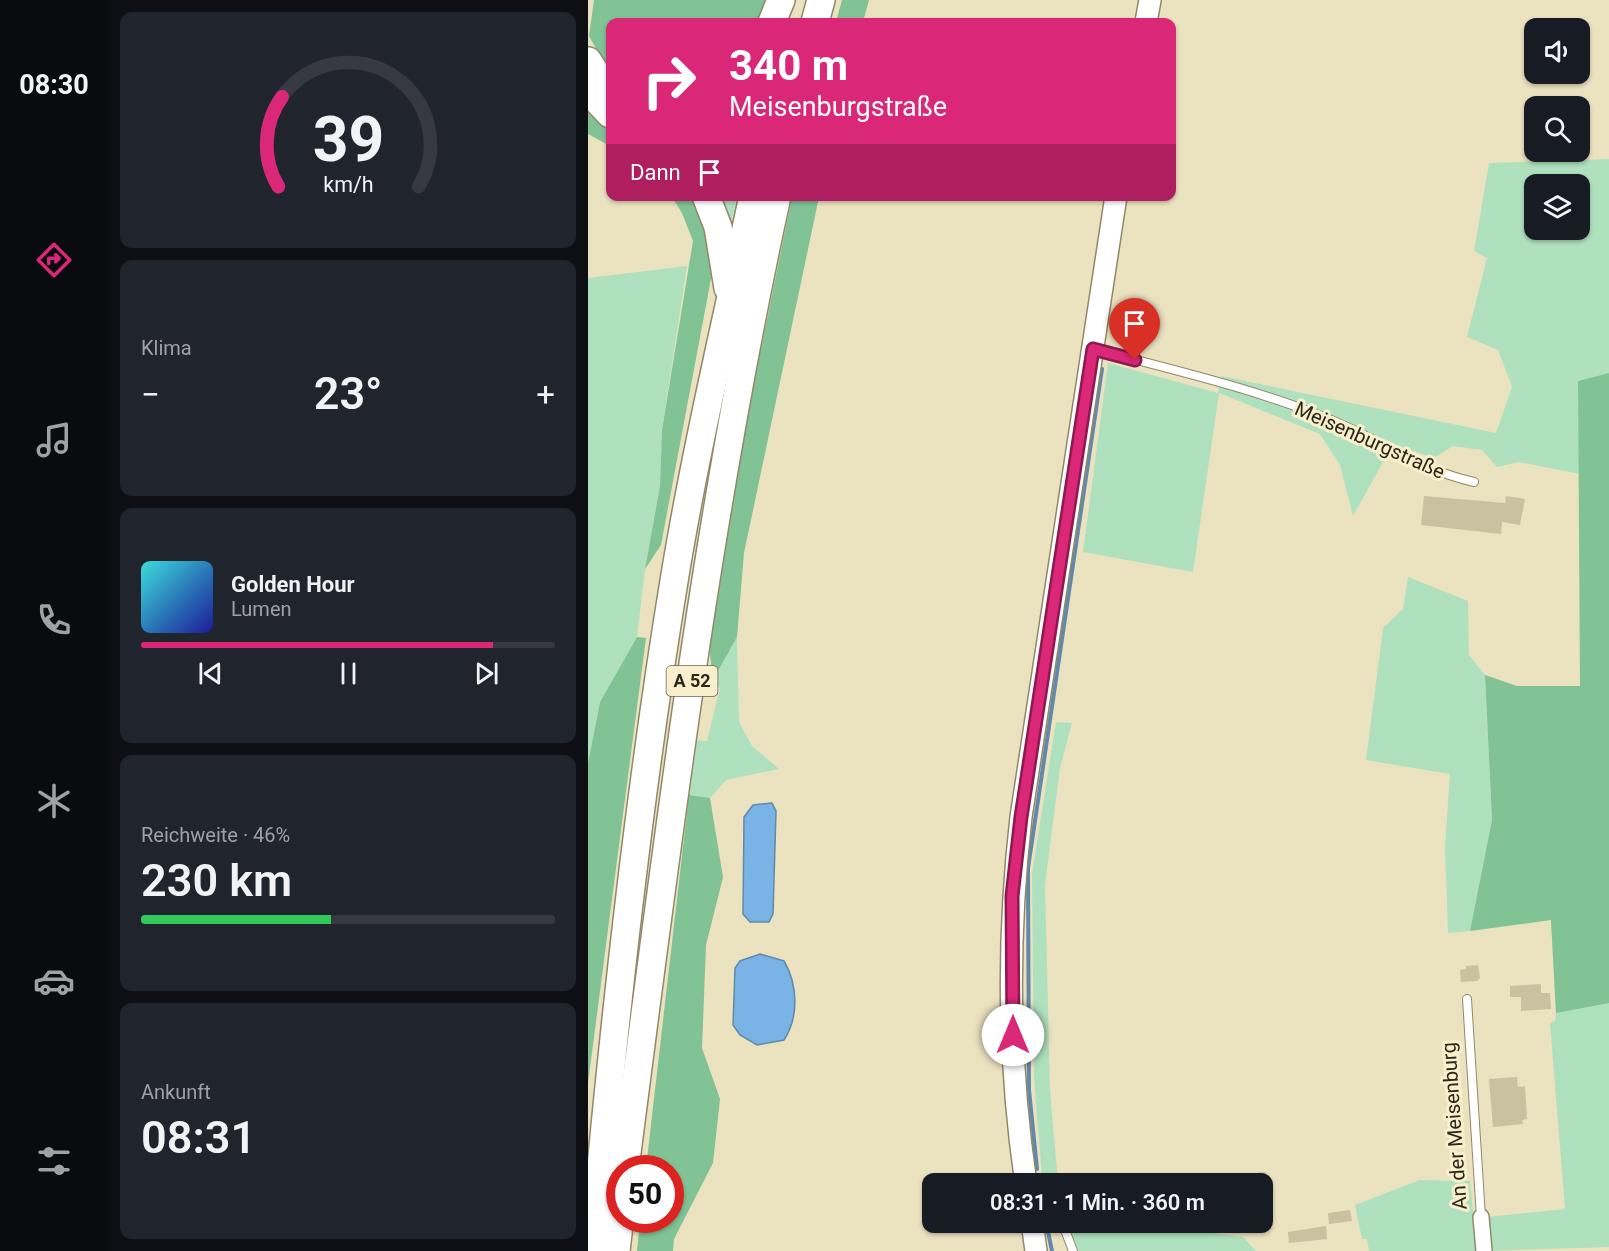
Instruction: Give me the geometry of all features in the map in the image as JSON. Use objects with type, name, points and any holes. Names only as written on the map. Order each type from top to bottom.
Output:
[{"type":"highway","points":[[774,18],[781,0]]},
{"type":"highway","points":[[792,18],[796,0]]},
{"type":"highway","points":[[816,18],[820,0]]},
{"type":"highway","points":[[588,61],[606,87]]},
{"type":"highway","points":[[588,91],[606,110]]},
{"type":"highway","points":[[708,201],[718,227],[731,301]]},
{"type":"highway","name":"A 52","points":[[593,1251],[619,991],[652,724],[676,571],[752,201]]},
{"type":"highway","name":"A 52","points":[[627,1155],[670,820],[708,577],[753,306],[776,201]]},
{"type":"highway","points":[[616,1251],[618,1233]]},
{"type":"main road","points":[[1147,18],[1150,0]]},
{"type":"main road","points":[[1027,1173],[1013,1081],[1012,896],[1021,817],[1115,201]]},
{"type":"main road","points":[[1034,1233],[1036,1251]]},
{"type":"street","name":"An der Meisenburg","points":[[1481,1216],[1484,1251]]},
{"type":"lane","name":"Meisenburgstraße","points":[[1093,349],[1262,394],[1337,422],[1418,464],[1447,476],[1474,482]]},
{"type":"lane","name":"An der Meisenburg","points":[[1467,999],[1481,1216]]},
{"type":"lane","points":[[1066,1233],[1073,1251]]},
{"type":"green space","points":[[594,0],[769,0],[763,18],[606,18],[606,67],[589,36]]},
{"type":"green space","points":[[842,0],[869,0],[864,18],[837,18]]},
{"type":"green space","points":[[588,110],[606,122],[606,144],[588,134]]},
{"type":"green space","points":[[1609,159],[1609,373],[1578,381],[1580,474],[1519,462],[1497,467],[1482,450],[1453,446],[1434,458],[1393,444],[1353,516],[1340,465],[1320,434],[1219,393],[1193,572],[1083,552],[1108,363],[1218,393],[1221,376],[1496,433],[1512,387],[1498,350],[1467,337],[1487,258],[1474,251],[1489,163],[1590,162],[1590,160]]},
{"type":"green space","points":[[674,201],[699,201],[713,268],[661,545],[645,569],[660,486],[662,430],[693,241]]},
{"type":"green space","points":[[718,201],[736,201],[728,237]]},
{"type":"green space","points":[[791,201],[818,201],[744,553],[737,637],[713,680],[709,646],[734,481]]},
{"type":"green space","points":[[687,266],[662,430],[660,486],[645,569],[637,637],[600,702],[588,763],[588,278]]},
{"type":"green space","points":[[1609,373],[1609,1003],[1556,1013],[1551,920],[1470,931],[1492,820],[1485,675],[1517,686],[1580,686],[1578,381]]},
{"type":"green space","points":[[1408,577],[1468,601],[1469,655],[1485,675],[1492,820],[1470,931],[1448,933],[1445,847],[1450,774],[1366,760],[1383,628],[1403,609]]},
{"type":"green space","points":[[637,637],[646,638],[588,1083],[588,763],[600,702]]},
{"type":"green space","points":[[737,637],[739,722],[752,746],[779,769],[726,780],[710,798],[689,795],[693,740],[707,741],[720,688],[713,680]]},
{"type":"green space","points":[[1056,722],[1072,723],[1060,768],[1045,885],[1050,1090],[1057,1173],[1042,1173],[1034,1076],[1032,874]]},
{"type":"green space","points":[[689,795],[710,798],[723,877],[706,945],[702,1048],[720,1099],[713,1163],[684,1220],[684,1155],[647,1155]]},
{"type":"green space","points":[[1609,913],[1609,1247],[1489,1251],[1486,1217],[1565,1209],[1550,1023],[1555,1021],[1556,1013],[1551,920]]},
{"type":"green space","points":[[1420,1180],[1470,1181],[1477,1251],[1369,1251],[1367,1239],[1362,1239],[1355,1205]]},
{"type":"green space","points":[[639,1233],[677,1233],[673,1251],[637,1251]]},
{"type":"green space","points":[[1072,1233],[1213,1233],[1243,1237],[1256,1251],[1078,1251]]},
{"type":"water","points":[[772,803],[776,811],[773,914],[769,922],[750,922],[743,914],[744,817],[753,805]]},
{"type":"water","points":[[760,954],[784,961],[792,980],[795,1001],[792,1021],[784,1040],[757,1045],[740,1035],[733,1025],[735,968],[740,961]]},
{"type":"building","points":[[1424,496],[1505,503],[1506,496],[1525,499],[1520,525],[1502,522],[1501,534],[1421,525]]},
{"type":"building","points":[[1478,965],[1480,978],[1477,981],[1461,982],[1460,970],[1466,969],[1466,966]]},
{"type":"building","points":[[1541,984],[1541,993],[1550,993],[1551,1009],[1521,1011],[1521,997],[1510,997],[1510,986]]},
{"type":"building","points":[[1517,1077],[1518,1087],[1525,1086],[1527,1119],[1522,1120],[1523,1124],[1493,1127],[1489,1079]]},
{"type":"building","points":[[1350,1210],[1352,1221],[1329,1224],[1328,1213]]},
{"type":"building","points":[[1326,1226],[1327,1239],[1289,1243],[1288,1232]]},
{"type":"waterway","points":[[1037,1169],[1029,1090],[1028,868],[1102,369]]},
{"type":"waterway","points":[[1048,1233],[1052,1251]]},
{"type":"route","points":[[1013,1035],[1012,896],[1021,817],[1093,349],[1135,360]]}]
